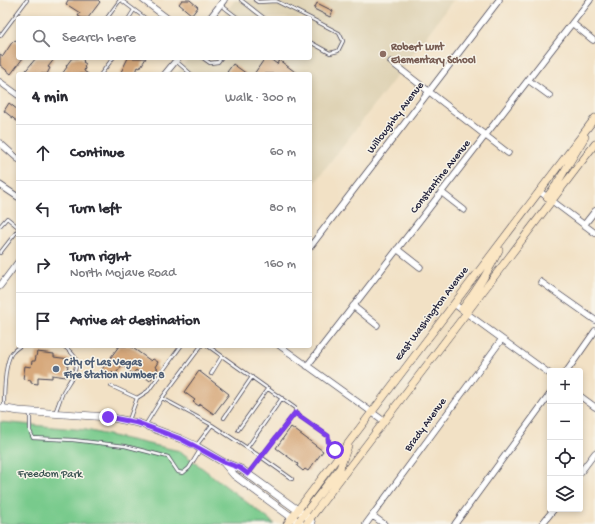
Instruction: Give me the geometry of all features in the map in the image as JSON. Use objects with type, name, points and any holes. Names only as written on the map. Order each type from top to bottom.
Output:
[{"type":"main road","name":"East Washington Avenue","points":[[287,524],[595,119]]},
{"type":"main road","points":[[549,199],[595,119]]},
{"type":"main road","points":[[299,523],[308,520],[384,422],[464,311],[549,199],[595,144]]},
{"type":"main road","points":[[464,311],[469,300],[493,262],[507,234]]},
{"type":"main road","points":[[308,520],[340,468],[350,440]]},
{"type":"street","points":[[143,0],[164,16]]},
{"type":"street","name":"Willoughby Avenue","points":[[312,244],[499,0]]},
{"type":"street","name":"Constantine Avenue","points":[[307,366],[590,0]]},
{"type":"street","points":[[212,16],[222,2]]},
{"type":"street","points":[[572,23],[593,40]]},
{"type":"street","points":[[168,72],[177,60]]},
{"type":"street","points":[[391,62],[508,153]]},
{"type":"street","points":[[528,80],[550,96]]},
{"type":"street","points":[[0,82],[16,94]]},
{"type":"street","points":[[0,142],[16,157]]},
{"type":"street","points":[[0,185],[16,196]]},
{"type":"street","points":[[539,191],[595,233]]},
{"type":"street","points":[[441,192],[464,210]]},
{"type":"street","points":[[584,225],[595,211]]},
{"type":"street","points":[[397,249],[420,267]]},
{"type":"street","points":[[0,286],[16,265]]},
{"type":"street","points":[[541,282],[595,320]]},
{"type":"street","points":[[454,304],[547,372]]},
{"type":"street","points":[[353,306],[377,325]]},
{"type":"street","points":[[569,368],[595,331]]},
{"type":"street","name":"Brady Avenue","points":[[366,524],[502,339]]},
{"type":"street","points":[[283,348],[384,422]]},
{"type":"street","points":[[455,524],[547,398]]},
{"type":"street","points":[[583,398],[595,407]]},
{"type":"street","points":[[2,409],[108,417],[129,421],[181,439],[224,462],[240,468],[298,510],[308,520]]},
{"type":"street","points":[[583,469],[595,453]]},
{"type":"street","points":[[224,462],[234,475],[299,523]]},
{"type":"street","points":[[542,524],[552,512]]},
{"type":"street","points":[[373,516],[384,524]]},
{"type":"lane","points":[[0,36],[26,0]]},
{"type":"lane","points":[[108,16],[120,0],[142,16]]},
{"type":"lane","points":[[241,0],[261,16]]},
{"type":"lane","points":[[255,0],[258,2],[276,1],[306,16]]},
{"type":"lane","points":[[222,2],[235,16]]},
{"type":"lane","points":[[130,16],[134,10]]},
{"type":"lane","points":[[312,19],[339,33],[343,41],[338,50],[330,53],[312,43]]},
{"type":"lane","points":[[102,72],[112,60]]},
{"type":"lane","points":[[177,60],[189,72]]},
{"type":"lane","points":[[205,60],[210,64],[218,62],[220,60]]},
{"type":"lane","points":[[0,226],[7,218],[16,226]]},
{"type":"lane","points":[[0,253],[16,231]]},
{"type":"lane","points":[[2,409],[7,365],[11,353],[17,348]]},
{"type":"lane","points":[[55,413],[62,394],[75,369],[76,360],[66,348]]},
{"type":"lane","points":[[129,421],[137,398],[148,391],[180,348]]},
{"type":"lane","points":[[145,426],[162,398],[200,348]]},
{"type":"lane","points":[[211,348],[295,408],[295,413],[248,474]]},
{"type":"lane","points":[[210,374],[222,356]]},
{"type":"lane","points":[[224,418],[252,377]]},
{"type":"lane","points":[[111,386],[137,398]]},
{"type":"lane","points":[[238,430],[268,388]]},
{"type":"lane","points":[[162,398],[212,425],[292,479]]},
{"type":"lane","points":[[247,448],[282,398]]},
{"type":"lane","points":[[30,412],[30,431],[33,438],[73,440],[125,446],[168,457],[178,472],[183,473],[189,468],[198,448],[212,425]]},
{"type":"lane","points":[[295,413],[328,436],[329,446],[340,454]]},
{"type":"shaded area","points":[[235,0],[453,0],[396,77],[312,185],[312,72],[178,72],[187,60],[312,60],[312,16],[223,16]]},
{"type":"green space","name":"Freedom Park","points":[[0,422],[86,430],[180,451],[275,524],[0,524]]},
{"type":"building","points":[[68,0],[98,0],[100,2],[90,16],[78,16],[80,13],[66,4]]},
{"type":"building","points":[[182,0],[190,0],[198,7],[192,15],[179,4]]},
{"type":"building","points":[[317,3],[333,11],[330,17],[314,9]]},
{"type":"building","points":[[13,41],[16,41],[16,60],[22,60],[11,74],[0,65],[0,54],[3,56]]},
{"type":"building","points":[[34,60],[53,60],[48,67],[50,68],[48,72],[25,72]]},
{"type":"building","points":[[70,60],[83,60],[86,64],[84,67],[85,72],[63,72],[67,67],[66,66]]},
{"type":"building","points":[[127,60],[145,60],[140,68],[138,67],[136,72],[121,72]]},
{"type":"building","points":[[264,60],[272,60],[277,64],[279,60],[295,72],[255,72]]},
{"type":"building","points":[[233,64],[244,72],[227,72]]},
{"type":"building","points":[[9,103],[16,108],[16,120],[4,111]]},
{"type":"building","points":[[118,348],[133,348],[151,361],[153,359],[158,362],[155,367],[158,369],[150,381],[136,370],[133,374],[122,365],[115,375],[112,372],[108,378],[100,372]]},
{"type":"building","points":[[37,352],[54,354],[54,357],[69,359],[66,377],[52,375],[52,378],[38,377],[38,384],[31,383],[31,380],[23,379],[25,366],[31,367],[32,361],[35,361]]},
{"type":"building","points":[[199,371],[229,394],[214,414],[200,404],[199,406],[193,402],[195,400],[184,392]]},
{"type":"building","points":[[291,427],[323,451],[308,471],[305,469],[303,471],[297,466],[298,464],[276,448]]},
{"type":"place","name":"Robert Lunt Elementary School","points":[[383,54]]},
{"type":"place","name":"City of Las Vegas Fire Station Number 8","points":[[56,369]]},
{"type":"route","points":[[108,417],[138,423],[181,439],[224,462],[240,468],[248,474],[295,413],[328,436],[329,446],[335,450]]}]
